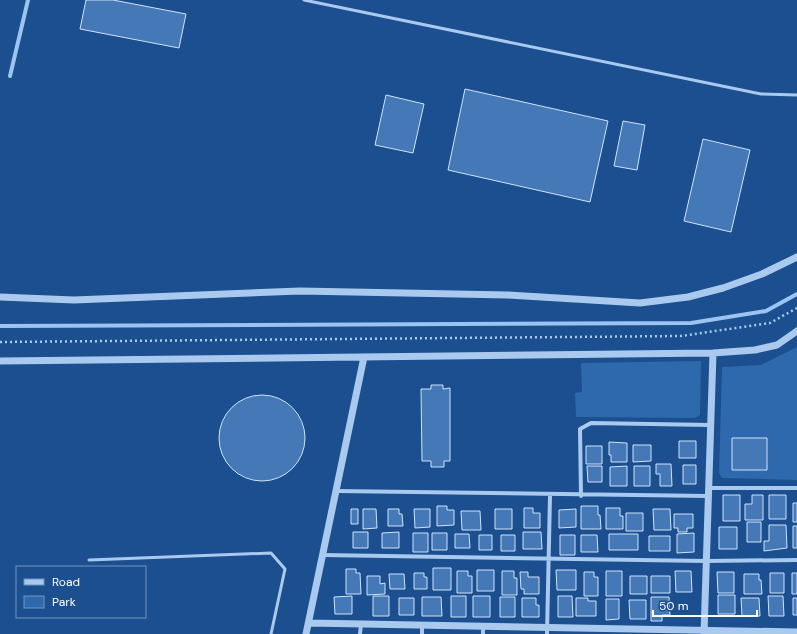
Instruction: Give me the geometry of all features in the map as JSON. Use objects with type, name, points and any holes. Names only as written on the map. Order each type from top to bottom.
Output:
[{"type":"street","points":[[0,297],[74,300],[300,291],[508,295],[640,302],[688,297],[723,288],[762,274],[797,258]]},
{"type":"street","points":[[0,361],[713,353],[755,350],[777,345],[797,331]]},
{"type":"street","points":[[704,632],[713,353]]},
{"type":"street","points":[[306,634],[364,357]]},
{"type":"street","points":[[581,496],[580,429],[591,423],[710,425]]},
{"type":"street","points":[[708,488],[797,488]]},
{"type":"street","points":[[336,491],[550,496],[708,496]]},
{"type":"street","points":[[547,631],[550,496]]},
{"type":"street","points":[[323,555],[706,561],[797,560]]},
{"type":"street","points":[[309,623],[422,625],[483,630],[797,632]]},
{"type":"street","points":[[360,634],[361,624]]},
{"type":"street","points":[[422,625],[422,634]]},
{"type":"lane","points":[[304,0],[753,92],[797,95]]},
{"type":"lane","points":[[88,560],[271,553],[285,569],[272,634]]},
{"type":"path","points":[[0,342],[681,336],[770,323],[797,308]]},
{"type":"green space","points":[[797,347],[797,480],[722,478],[719,473],[722,367],[761,365]]},
{"type":"green space","points":[[701,361],[700,415],[695,418],[576,417],[575,393],[582,392],[581,363]]},
{"type":"building","points":[[86,0],[113,0],[186,14],[179,48],[80,29]]},
{"type":"building","points":[[465,89],[608,121],[590,202],[448,170]]},
{"type":"building","points":[[386,95],[424,104],[413,153],[375,145]]},
{"type":"building","points":[[623,121],[645,125],[637,170],[614,166]]},
{"type":"building","points":[[703,139],[750,150],[731,232],[684,221]]},
{"type":"building","points":[[431,385],[443,385],[443,389],[450,388],[450,461],[444,461],[444,467],[431,467],[431,461],[422,461],[421,389],[431,389]]},
{"type":"building","points":[[262,395],[278,398],[286,402],[298,414],[302,422],[305,438],[302,454],[298,462],[286,474],[278,478],[262,481],[246,478],[238,474],[226,462],[222,454],[219,438],[222,422],[226,414],[238,402],[246,398]]},
{"type":"building","points":[[732,438],[767,438],[767,470],[732,470]]},
{"type":"building","points":[[679,441],[696,441],[696,458],[679,458]]},
{"type":"building","points":[[609,442],[627,443],[627,462],[611,462],[611,455],[609,455]]},
{"type":"building","points":[[633,445],[651,445],[651,461],[633,462]]},
{"type":"building","points":[[586,446],[602,446],[602,464],[586,464]]},
{"type":"building","points":[[656,464],[671,464],[672,486],[660,486],[660,474],[656,474]]},
{"type":"building","points":[[683,465],[696,465],[696,484],[683,484]]},
{"type":"building","points":[[587,466],[602,466],[602,482],[588,482]]},
{"type":"building","points":[[627,466],[627,486],[610,486],[610,467]]},
{"type":"building","points":[[634,466],[650,466],[650,486],[634,486]]},
{"type":"building","points":[[723,495],[740,495],[740,521],[723,521]]},
{"type":"building","points":[[752,495],[763,495],[763,520],[745,520],[745,504],[752,504]]},
{"type":"building","points":[[769,495],[786,495],[786,519],[769,519]]},
{"type":"building","points":[[793,503],[797,503],[797,522],[793,522]]},
{"type":"building","points":[[437,506],[447,506],[447,510],[454,510],[454,525],[437,526]]},
{"type":"building","points":[[581,506],[598,506],[601,529],[581,529]]},
{"type":"building","points":[[524,508],[533,508],[533,513],[540,513],[540,528],[524,528]]},
{"type":"building","points":[[606,508],[620,508],[620,516],[623,516],[623,529],[606,529]]},
{"type":"building","points":[[351,509],[358,509],[358,524],[351,524]]},
{"type":"building","points":[[363,509],[376,509],[377,528],[363,529]]},
{"type":"building","points":[[388,509],[399,509],[399,514],[402,514],[403,526],[388,526]]},
{"type":"building","points":[[414,509],[430,509],[430,527],[415,528]]},
{"type":"building","points":[[495,509],[512,509],[512,529],[495,529]]},
{"type":"building","points":[[576,509],[576,527],[559,528],[559,510]]},
{"type":"building","points":[[653,509],[670,509],[671,530],[654,530]]},
{"type":"building","points":[[461,511],[480,511],[481,530],[462,530]]},
{"type":"building","points":[[626,513],[643,513],[643,531],[626,531]]},
{"type":"building","points":[[674,514],[693,514],[693,528],[687,528],[687,532],[678,532],[678,528],[674,528]]},
{"type":"building","points":[[747,522],[761,522],[761,542],[747,542]]},
{"type":"building","points":[[769,525],[786,525],[787,548],[764,551],[764,541],[769,541]]},
{"type":"building","points":[[793,526],[797,526],[797,548],[793,548]]},
{"type":"building","points":[[719,527],[737,527],[737,549],[719,549]]},
{"type":"building","points":[[353,532],[368,532],[368,548],[353,548]]},
{"type":"building","points":[[399,532],[399,548],[382,548],[382,533]]},
{"type":"building","points":[[523,532],[541,532],[542,549],[523,549]]},
{"type":"building","points":[[413,533],[428,533],[428,552],[413,552]]},
{"type":"building","points":[[432,533],[447,533],[447,550],[432,550]]},
{"type":"building","points":[[694,533],[694,552],[677,553],[677,534]]},
{"type":"building","points":[[455,534],[469,534],[470,548],[455,548]]},
{"type":"building","points":[[609,534],[638,534],[638,550],[609,550]]},
{"type":"building","points":[[479,535],[492,535],[492,550],[479,550]]},
{"type":"building","points":[[501,535],[515,535],[515,551],[501,551]]},
{"type":"building","points":[[560,535],[575,535],[575,555],[560,555]]},
{"type":"building","points":[[581,535],[597,535],[598,552],[581,552]]},
{"type":"building","points":[[649,536],[670,536],[670,551],[649,551]]},
{"type":"building","points":[[433,568],[451,568],[451,590],[433,590]]},
{"type":"building","points":[[346,569],[356,569],[356,573],[360,573],[361,594],[346,594]]},
{"type":"building","points":[[477,570],[494,570],[494,591],[477,591]]},
{"type":"building","points":[[556,570],[576,570],[576,590],[557,590]]},
{"type":"building","points":[[457,571],[468,571],[468,576],[472,576],[472,593],[457,593]]},
{"type":"building","points":[[502,571],[514,571],[514,578],[517,578],[517,595],[502,595]]},
{"type":"building","points":[[606,571],[622,571],[622,596],[606,596]]},
{"type":"building","points":[[675,571],[691,571],[692,592],[676,592]]},
{"type":"building","points":[[520,572],[528,572],[528,577],[539,577],[539,594],[524,594],[524,589],[521,589]]},
{"type":"building","points":[[584,572],[594,572],[594,577],[598,577],[598,596],[584,596]]},
{"type":"building","points":[[717,572],[734,572],[734,593],[718,593]]},
{"type":"building","points":[[414,573],[424,573],[424,577],[427,577],[427,589],[414,589]]},
{"type":"building","points":[[770,573],[784,573],[784,593],[770,593]]},
{"type":"building","points":[[792,573],[797,573],[797,594],[792,594]]},
{"type":"building","points":[[389,574],[404,574],[405,589],[390,589]]},
{"type":"building","points":[[744,574],[759,574],[762,594],[744,594]]},
{"type":"building","points":[[367,576],[380,576],[380,584],[385,583],[385,594],[367,595]]},
{"type":"building","points":[[630,576],[647,576],[647,594],[630,594]]},
{"type":"building","points":[[651,576],[670,576],[670,593],[651,593]]},
{"type":"building","points":[[718,595],[735,595],[735,614],[718,614]]},
{"type":"building","points":[[352,596],[352,614],[335,614],[334,597]]},
{"type":"building","points":[[373,596],[389,596],[389,616],[373,616]]},
{"type":"building","points":[[451,596],[466,596],[466,617],[451,617]]},
{"type":"building","points":[[473,596],[490,596],[490,617],[473,617]]},
{"type":"building","points":[[558,596],[572,596],[573,617],[558,617]]},
{"type":"building","points":[[768,596],[783,596],[784,616],[769,616]]},
{"type":"building","points":[[422,597],[441,597],[442,616],[422,616]]},
{"type":"building","points":[[500,597],[515,597],[515,617],[500,617]]},
{"type":"building","points":[[651,597],[669,597],[670,615],[662,615],[662,621],[651,621]]},
{"type":"building","points":[[399,598],[414,598],[414,615],[399,615]]},
{"type":"building","points":[[522,598],[536,598],[536,605],[539,605],[539,617],[522,617]]},
{"type":"building","points":[[576,598],[588,598],[588,601],[596,601],[596,616],[576,616]]},
{"type":"building","points":[[741,598],[759,598],[760,616],[742,616]]},
{"type":"building","points":[[793,598],[797,598],[797,615],[793,615]]},
{"type":"building","points":[[606,599],[619,599],[619,619],[606,620]]},
{"type":"building","points":[[629,600],[646,600],[646,619],[630,619]]},
{"type":"waterway","points":[[10,76],[28,0]]},
{"type":"waterway","points":[[0,326],[691,323],[766,311],[797,294]]}]
